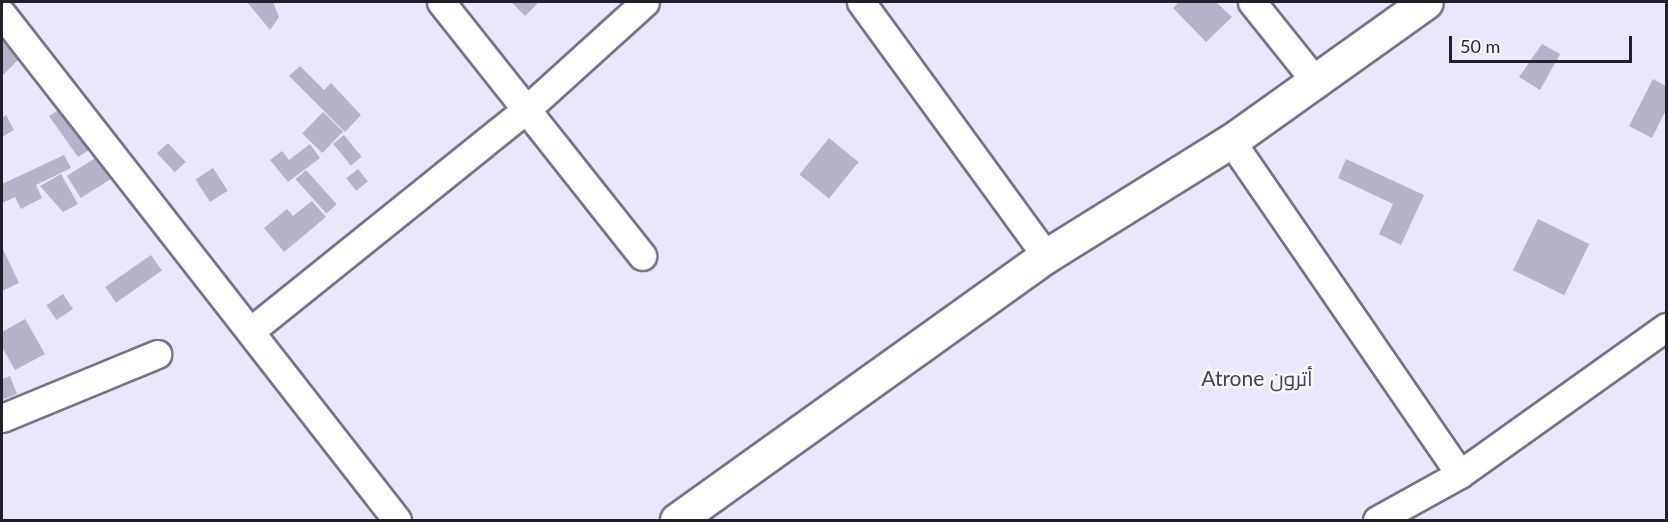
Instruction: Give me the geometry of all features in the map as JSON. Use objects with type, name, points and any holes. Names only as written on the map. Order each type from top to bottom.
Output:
[{"type":"street","points":[[441,2],[642,256]]},
{"type":"street","points":[[253,330],[527,109],[645,2]]},
{"type":"street","points":[[861,2],[1046,256]]},
{"type":"street","points":[[1252,2],[1317,83]]},
{"type":"street","points":[[677,520],[1046,256],[1231,141],[1317,83],[1426,2]]},
{"type":"street","points":[[2,14],[253,330],[397,520]]},
{"type":"street","points":[[1231,141],[1460,474]]},
{"type":"street","points":[[1377,520],[1460,474],[1662,338]]},
{"type":"street","points":[[2,418],[157,354]]},
{"type":"building","points":[[247,2],[273,2],[279,17],[270,30]]},
{"type":"building","points":[[511,2],[539,2],[525,16]]},
{"type":"building","points":[[1179,2],[1216,2],[1232,17],[1206,42],[1173,8]]},
{"type":"building","points":[[2,37],[21,57],[2,76]]},
{"type":"building","points":[[1542,44],[1560,54],[1540,90],[1519,77]]},
{"type":"building","points":[[300,66],[324,90],[331,83],[361,115],[345,132],[289,76]]},
{"type":"building","points":[[1653,79],[1666,86],[1666,110],[1652,138],[1629,126]]},
{"type":"building","points":[[70,103],[96,146],[78,157],[49,116]]},
{"type":"building","points":[[323,112],[343,131],[322,153],[302,134]]},
{"type":"building","points":[[6,115],[14,130],[2,137],[2,118]]},
{"type":"building","points":[[344,135],[362,157],[351,166],[333,144]]},
{"type":"building","points":[[829,138],[859,162],[829,198],[799,175]]},
{"type":"building","points":[[168,143],[186,162],[175,172],[157,153]]},
{"type":"building","points":[[310,144],[320,158],[288,182],[270,160],[282,151],[289,160]]},
{"type":"building","points":[[105,152],[119,174],[81,198],[67,176]]},
{"type":"building","points":[[64,155],[71,168],[36,185],[42,198],[21,209],[15,197],[2,203],[2,184]]},
{"type":"building","points":[[1346,159],[1424,195],[1401,245],[1379,234],[1393,204],[1338,178]]},
{"type":"building","points":[[213,168],[228,191],[210,202],[195,179]]},
{"type":"building","points":[[358,169],[368,182],[356,191],[346,178]]},
{"type":"building","points":[[306,170],[337,204],[326,214],[296,179]]},
{"type":"building","points":[[61,174],[78,204],[63,212],[40,186]]},
{"type":"building","points":[[312,201],[326,217],[284,252],[264,228],[287,209],[293,216]]},
{"type":"building","points":[[1538,219],[1589,244],[1564,295],[1513,270]]},
{"type":"building","points":[[2,247],[19,283],[2,291]]},
{"type":"building","points":[[151,255],[162,271],[116,303],[105,287]]},
{"type":"building","points":[[63,294],[73,309],[56,320],[46,305]]},
{"type":"building","points":[[25,319],[45,354],[15,370],[2,347],[2,332]]},
{"type":"building","points":[[10,376],[17,394],[2,400],[2,379]]},
{"type":"district","name":"Atrone أترون","points":[[1257,378]]}]
